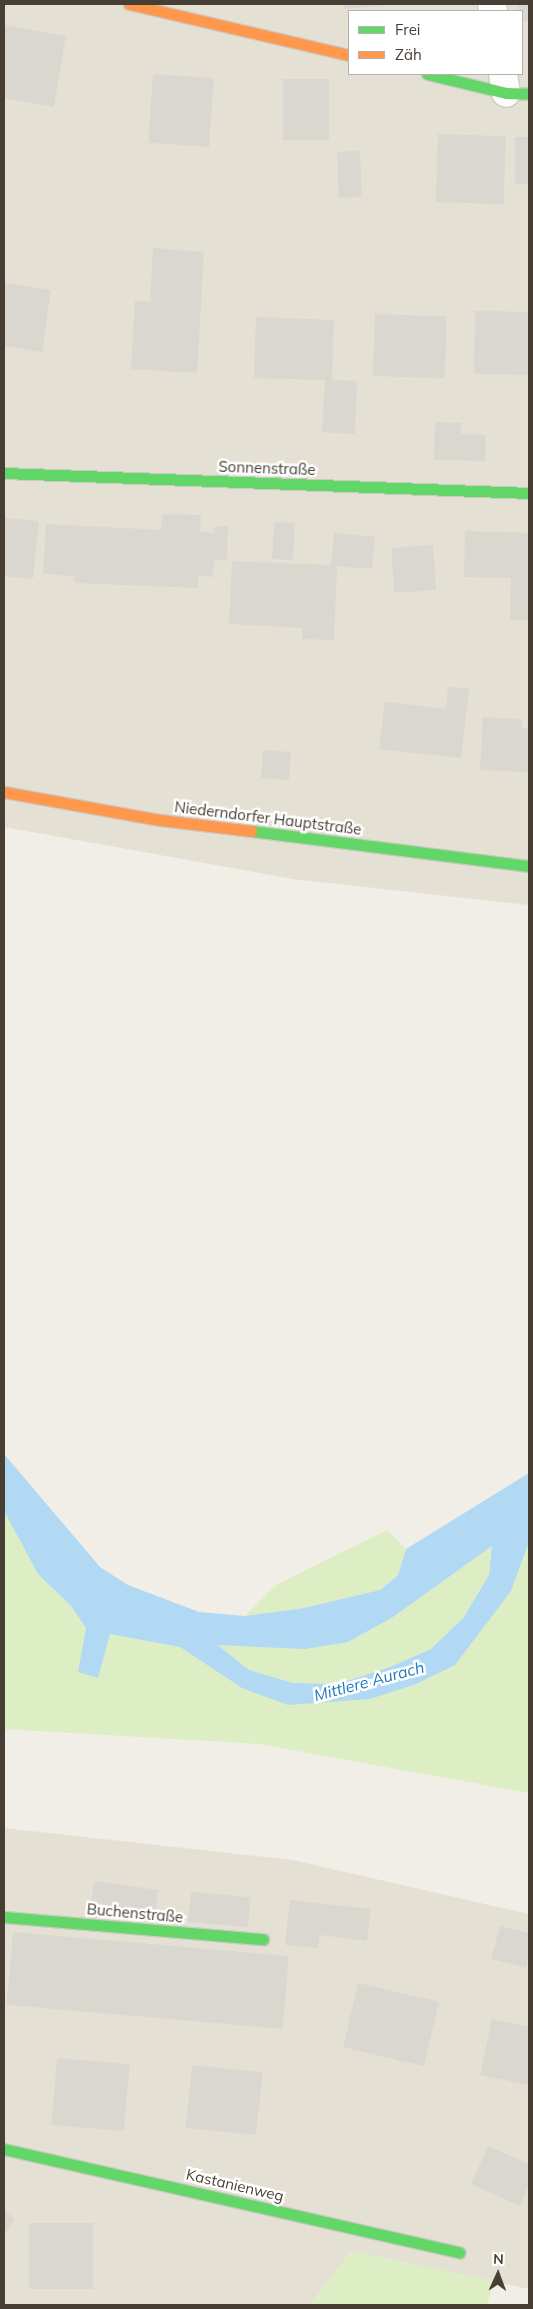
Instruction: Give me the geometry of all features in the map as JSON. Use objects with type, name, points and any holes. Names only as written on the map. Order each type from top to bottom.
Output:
[{"type":"street","points":[[129,4],[348,55]]},
{"type":"street","points":[[435,75],[513,87]]},
{"type":"street","name":"Sonnenstraße","points":[[4,473],[529,492]]},
{"type":"street","name":"Niederndorfer Hauptstraße","points":[[4,792],[160,820],[529,866]]},
{"type":"street","name":"Buchenstraße","points":[[4,1917],[264,1939]]},
{"type":"street","name":"Kastanienweg","points":[[4,2149],[459,2252]]},
{"type":"shaded area","points":[[4,4],[529,4],[529,905],[293,879],[4,827]]},
{"type":"shaded area","points":[[4,1828],[293,1860],[529,1914],[529,2289],[351,2251],[310,2305],[4,2305]]},
{"type":"green space","points":[[4,1511],[38,1574],[71,1606],[86,1628],[98,1678],[110,1633],[180,1647],[242,1688],[370,1699],[511,1591],[529,1542],[529,1793],[259,1744],[4,1729]]},
{"type":"green space","points":[[387,1530],[406,1549],[398,1575],[380,1590],[304,1608],[245,1616],[276,1585]]},
{"type":"green space","points":[[492,1546],[489,1575],[464,1617],[431,1649],[390,1667],[338,1684],[293,1683],[249,1670],[218,1645],[348,1642],[393,1617]]},
{"type":"green space","points":[[351,2251],[494,2281],[487,2305],[310,2305]]},
{"type":"water","name":"Mittlere Aurach","points":[[4,1454],[100,1567],[128,1585],[199,1612],[245,1616],[304,1608],[380,1590],[398,1575],[406,1549],[529,1473],[529,1542],[511,1591],[455,1665],[416,1684],[370,1699],[288,1705],[242,1688],[180,1647],[110,1634],[98,1678],[78,1672],[86,1628],[71,1606],[38,1574],[4,1511]],"holes":[[[492,1546],[489,1575],[464,1617],[431,1649],[390,1667],[338,1684],[293,1683],[249,1670],[218,1645],[305,1649],[348,1642],[393,1617]]]},
{"type":"building","points":[[343,4],[387,4],[387,5],[344,9]]},
{"type":"building","points":[[517,4],[529,4],[529,21],[523,21],[523,10],[519,10]]},
{"type":"building","points":[[4,25],[66,36],[54,107],[4,98]]},
{"type":"building","points":[[153,74],[214,78],[209,147],[148,143]]},
{"type":"building","points":[[283,79],[329,79],[329,140],[283,140]]},
{"type":"building","points":[[438,134],[506,136],[504,204],[436,202]]},
{"type":"building","points":[[515,137],[529,137],[529,184],[515,184]]},
{"type":"building","points":[[360,151],[362,197],[339,198],[337,152]]},
{"type":"building","points":[[153,248],[204,252],[197,373],[131,369],[135,301],[150,302]]},
{"type":"building","points":[[4,283],[51,290],[42,352],[4,346]]},
{"type":"building","points":[[475,311],[529,312],[528,375],[474,374]]},
{"type":"building","points":[[375,314],[447,317],[445,378],[373,376]]},
{"type":"building","points":[[256,317],[334,320],[332,380],[357,381],[355,434],[322,432],[325,380],[254,378]]},
{"type":"building","points":[[435,422],[461,423],[461,434],[486,435],[485,461],[434,460]]},
{"type":"building","points":[[162,514],[201,515],[200,532],[215,533],[215,526],[228,526],[227,560],[214,560],[213,577],[198,576],[198,588],[75,583],[74,576],[43,574],[46,524],[161,530]]},
{"type":"building","points":[[4,518],[39,521],[33,579],[4,576]]},
{"type":"building","points":[[274,522],[295,523],[293,560],[272,559]]},
{"type":"building","points":[[465,531],[529,533],[529,620],[510,620],[511,578],[464,577]]},
{"type":"building","points":[[334,533],[375,537],[372,569],[337,566],[334,640],[302,639],[302,628],[229,624],[232,561],[331,565]]},
{"type":"building","points":[[433,545],[436,590],[394,593],[391,548]]},
{"type":"building","points":[[448,687],[469,689],[461,758],[379,749],[385,702],[446,709]]},
{"type":"building","points":[[483,717],[521,719],[523,728],[529,728],[529,772],[480,770]]},
{"type":"building","points":[[263,750],[291,752],[289,780],[261,778]]},
{"type":"building","points":[[94,1881],[158,1890],[154,1923],[89,1914]]},
{"type":"building","points":[[191,1892],[251,1897],[248,1927],[188,1922]]},
{"type":"building","points":[[290,1900],[371,1909],[367,1941],[320,1935],[318,1948],[285,1945]]},
{"type":"building","points":[[500,1926],[529,1933],[527,1968],[491,1959]]},
{"type":"building","points":[[13,1932],[289,1956],[283,2029],[7,2005]]},
{"type":"building","points":[[358,1983],[439,2002],[424,2066],[343,2047]]},
{"type":"building","points":[[492,2019],[529,2027],[529,2085],[480,2075]]},
{"type":"building","points":[[57,2058],[130,2064],[124,2131],[51,2125]]},
{"type":"building","points":[[192,2065],[263,2072],[256,2135],[185,2128]]},
{"type":"building","points":[[488,2146],[529,2164],[529,2185],[520,2206],[471,2184]]},
{"type":"building","points":[[4,2209],[15,2220],[4,2234]]},
{"type":"building","points":[[29,2223],[93,2223],[93,2289],[29,2289]]},
{"type":"traffic: fast","points":[[431,75],[506,93],[529,94]]},
{"type":"traffic: fast","points":[[4,473],[529,493]]},
{"type":"traffic: fast","points":[[251,831],[529,866]]},
{"type":"traffic: fast","points":[[4,1917],[263,1939]]},
{"type":"traffic: fast","points":[[4,2149],[459,2252]]},
{"type":"traffic: slow","points":[[129,4],[348,55]]},
{"type":"traffic: slow","points":[[4,792],[160,820],[251,831]]}]
